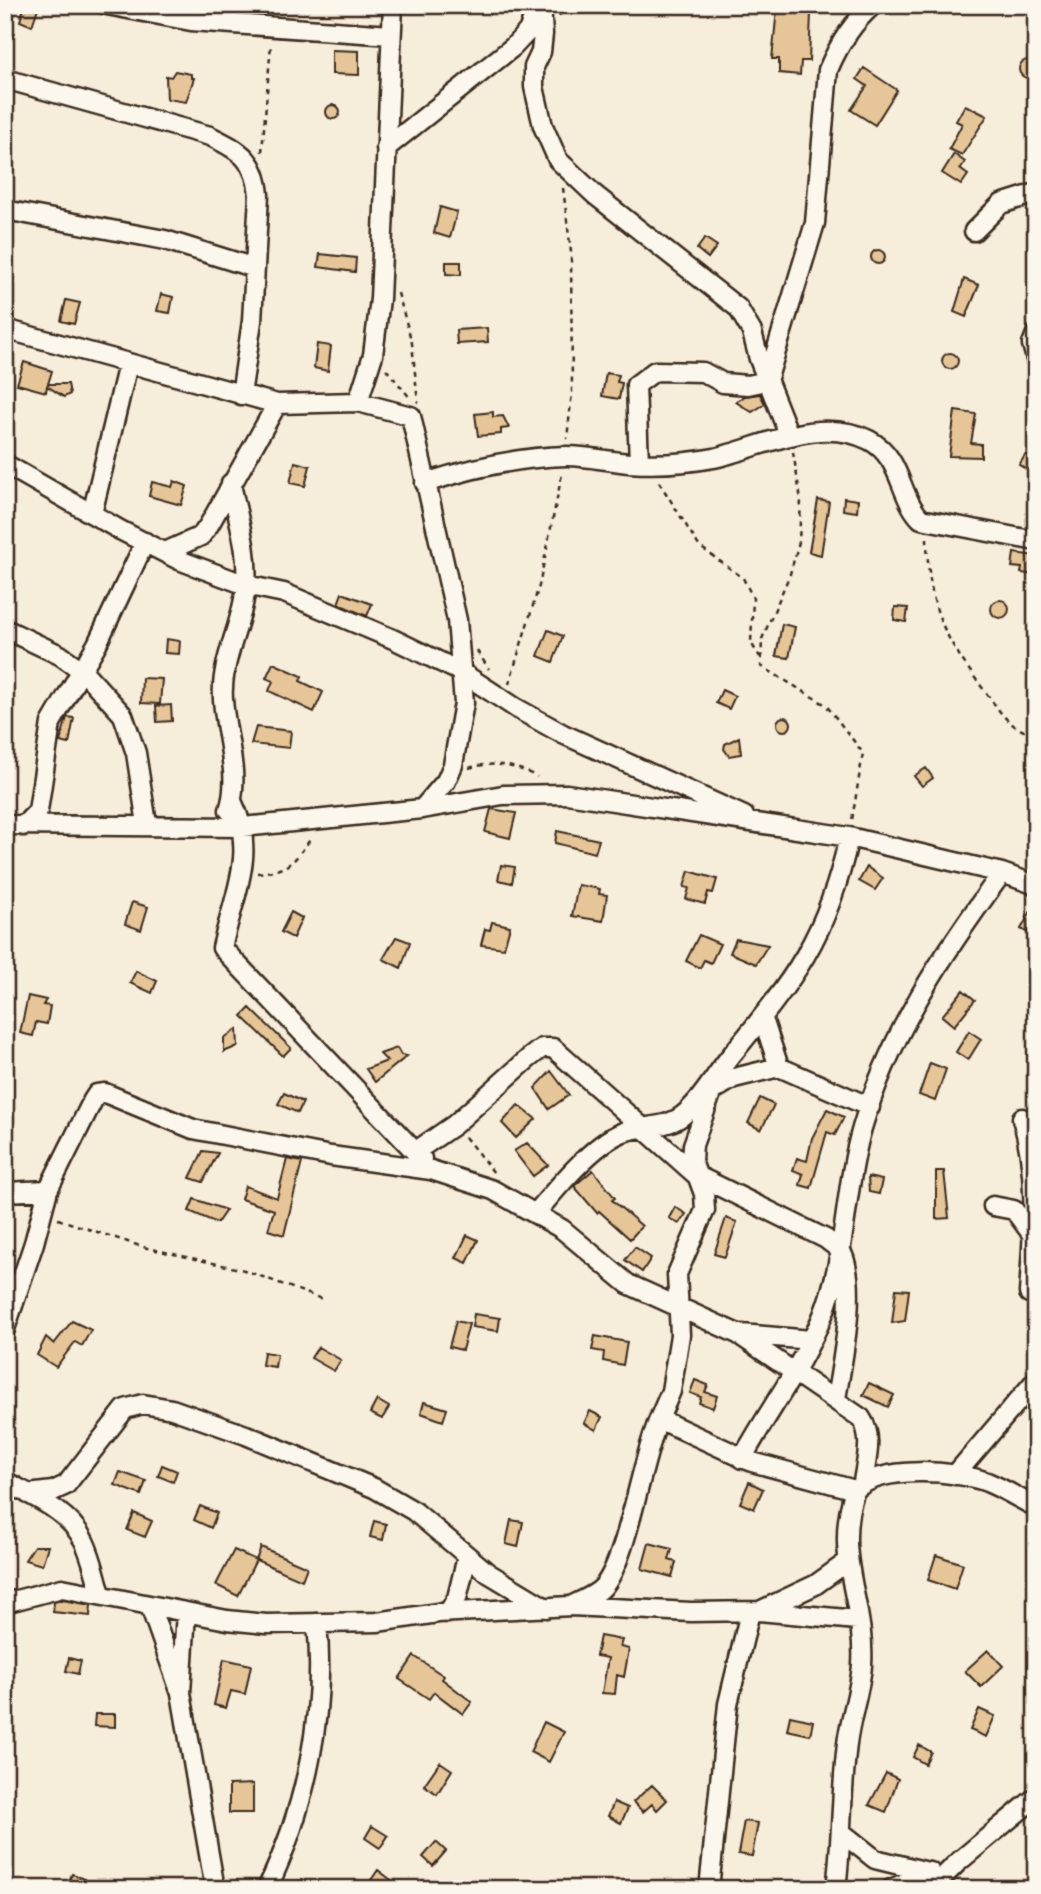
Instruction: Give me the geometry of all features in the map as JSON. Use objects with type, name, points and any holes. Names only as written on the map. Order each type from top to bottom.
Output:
[{"type":"street","points":[[107,5],[191,20],[391,36]]},
{"type":"street","points":[[358,402],[373,355],[380,299],[393,5]]},
{"type":"street","points":[[386,148],[513,47],[528,31],[540,5]]},
{"type":"street","points":[[540,5],[543,34],[541,52],[534,67],[534,87],[543,126],[558,160],[595,195],[738,308],[752,332],[767,381],[789,436]]},
{"type":"street","points":[[767,381],[815,223],[828,70],[838,46],[859,17],[873,5]]},
{"type":"street","points":[[5,79],[211,136],[230,146],[250,162],[258,180],[255,268],[252,321],[241,395]]},
{"type":"street","points":[[974,231],[1001,204],[1036,193]]},
{"type":"street","points":[[5,210],[165,240],[255,268]]},
{"type":"street","points":[[5,329],[277,404],[358,402],[411,416],[457,620],[464,703],[459,739],[446,780],[422,809]]},
{"type":"street","points":[[1036,334],[1032,344],[1036,359]]},
{"type":"street","points":[[92,514],[128,364]]},
{"type":"street","points":[[639,463],[636,385],[655,370],[703,372],[723,383],[748,385],[767,381]]},
{"type":"street","points":[[165,552],[201,536],[277,404]]},
{"type":"street","points":[[425,483],[477,469],[566,456],[639,463],[684,462],[715,458],[789,436],[835,431],[869,440],[889,458],[916,514],[927,521],[1036,541]]},
{"type":"street","points":[[5,464],[92,514],[202,570],[246,585],[284,593],[393,639],[461,672],[507,702],[602,752],[696,792],[759,824]]},
{"type":"street","points":[[231,483],[243,534],[246,585],[223,689],[232,761],[232,801],[243,827],[243,873],[222,948],[431,1170]]},
{"type":"street","points":[[14,825],[38,811],[51,723],[82,671],[145,542]]},
{"type":"street","points":[[5,629],[60,655],[82,671],[123,715],[130,729],[147,824]]},
{"type":"street","points":[[14,825],[147,824],[243,827],[422,809],[503,794],[567,794],[849,837],[1002,873],[1036,885]]},
{"type":"street","points":[[220,827],[232,801]]},
{"type":"street","points":[[571,1606],[594,1594],[607,1582],[617,1559],[676,1369],[680,1335],[677,1274],[705,1210],[705,1194],[692,1161],[693,1145],[705,1095],[795,976],[821,931],[849,837]]},
{"type":"street","points":[[742,1459],[811,1340],[823,1314],[841,1251],[847,1199],[862,1128],[878,1077],[900,1027],[1002,873]]},
{"type":"street","points":[[763,1019],[779,1067]]},
{"type":"street","points":[[416,1152],[454,1125],[529,1058],[548,1047],[570,1062],[640,1128],[696,1175],[826,1239],[841,1251],[848,1276],[847,1311],[836,1399]]},
{"type":"street","points":[[536,1213],[555,1189],[611,1138],[640,1128],[672,1122],[705,1095],[734,1078],[779,1067],[870,1107]]},
{"type":"street","points":[[5,1329],[48,1190],[97,1094],[105,1093],[193,1129],[331,1156],[431,1170],[493,1190],[562,1229],[628,1284],[738,1334],[836,1399],[861,1418],[868,1428],[859,1486],[846,1521],[847,1562],[862,1664],[848,1735],[836,1889]]},
{"type":"street","points":[[1022,1118],[1030,1144],[1035,1201],[1033,1295]]},
{"type":"street","points":[[5,1192],[48,1190]]},
{"type":"street","points":[[993,1206],[1014,1210],[1034,1237]]},
{"type":"street","points":[[738,1334],[811,1340]]},
{"type":"street","points":[[955,1475],[1036,1380]]},
{"type":"street","points":[[28,1493],[53,1491],[66,1485],[125,1409],[132,1405],[156,1405],[246,1435],[374,1488],[414,1511],[467,1558],[513,1590],[546,1608]]},
{"type":"street","points":[[659,1419],[742,1459],[859,1486],[874,1477],[914,1473],[955,1475],[988,1483],[1036,1507]]},
{"type":"street","points":[[5,1481],[64,1517],[84,1541],[101,1594]]},
{"type":"street","points":[[64,1517],[66,1485]]},
{"type":"street","points":[[448,1613],[457,1598],[467,1558]]},
{"type":"street","points":[[709,1889],[727,1704],[755,1612],[815,1585],[847,1562]]},
{"type":"street","points":[[5,1602],[50,1589],[101,1594],[150,1606],[266,1624],[377,1622],[448,1613],[571,1606],[755,1612],[857,1620]]},
{"type":"street","points":[[150,1606],[181,1693],[215,1889]]},
{"type":"street","points":[[181,1693],[186,1612]]},
{"type":"street","points":[[267,1889],[293,1828],[309,1765],[318,1696],[317,1623]]},
{"type":"street","points":[[891,1889],[929,1881],[957,1863],[1036,1797]]},
{"type":"street","points":[[841,1832],[875,1859],[929,1881]]},
{"type":"street","points":[[839,1864],[875,1859]]},
{"type":"path","points":[[258,180],[266,130],[273,27]]},
{"type":"path","points":[[507,702],[509,682],[539,586],[566,456],[572,392],[570,252],[567,208],[558,160]]},
{"type":"path","points":[[373,355],[418,406],[412,343],[394,283]]},
{"type":"path","points":[[789,436],[801,500],[799,542],[790,574],[762,639],[761,666],[827,705],[863,753],[849,837]]},
{"type":"path","points":[[639,463],[659,480],[699,546],[743,578],[753,598],[751,643],[762,659]]},
{"type":"path","points":[[927,521],[928,569],[934,608],[951,647],[1009,725],[1024,732],[1036,724]]},
{"type":"path","points":[[472,643],[496,678],[507,702]]},
{"type":"path","points":[[446,780],[463,770],[493,764],[511,766],[539,779]]},
{"type":"path","points":[[243,873],[278,871],[292,864],[326,817]]},
{"type":"path","points":[[454,1125],[514,1201]]},
{"type":"path","points":[[41,1215],[91,1227],[143,1247],[244,1270],[322,1299]]},
{"type":"building","points":[[25,5],[39,5],[32,26],[20,21]]},
{"type":"building","points":[[777,9],[811,13],[809,61],[801,61],[800,75],[779,73],[779,59],[772,59]]},
{"type":"building","points":[[332,50],[359,51],[359,75],[332,74]]},
{"type":"building","points":[[1028,60],[1034,63],[1037,69],[1034,75],[1028,78],[1022,75],[1019,69],[1022,63]]},
{"type":"building","points":[[864,68],[897,90],[875,125],[851,110],[867,86],[857,79]]},
{"type":"building","points":[[175,71],[191,74],[191,78],[194,78],[186,102],[167,99],[166,76],[171,77]]},
{"type":"building","points":[[333,105],[338,107],[338,117],[333,119],[328,117],[326,112],[328,107]]},
{"type":"building","points":[[965,105],[987,116],[962,155],[949,149],[962,124],[956,121]]},
{"type":"building","points":[[954,154],[965,162],[960,169],[968,175],[961,185],[942,173]]},
{"type":"building","points":[[440,207],[457,212],[450,238],[434,233]]},
{"type":"building","points":[[705,238],[717,246],[708,258],[697,249]]},
{"type":"building","points":[[878,250],[883,252],[883,262],[878,264],[873,262],[871,257],[873,252]]},
{"type":"building","points":[[320,254],[356,258],[355,272],[318,267]]},
{"type":"building","points":[[446,262],[461,262],[461,275],[446,274]]},
{"type":"building","points":[[964,279],[979,285],[966,317],[954,312]]},
{"type":"building","points":[[161,294],[173,297],[170,313],[157,311]]},
{"type":"building","points":[[66,300],[80,303],[74,324],[61,321]]},
{"type":"building","points":[[487,328],[488,342],[457,344],[456,330]]},
{"type":"building","points":[[317,344],[331,346],[328,371],[314,368]]},
{"type":"building","points":[[950,353],[956,355],[956,367],[950,369],[944,367],[942,361],[944,355]]},
{"type":"building","points":[[24,362],[52,371],[48,384],[68,384],[70,394],[64,397],[47,386],[46,392],[17,384]]},
{"type":"building","points":[[606,373],[619,375],[617,382],[622,383],[619,399],[602,396]]},
{"type":"building","points":[[760,394],[765,404],[752,412],[736,402],[745,396]]},
{"type":"building","points":[[955,411],[976,414],[971,443],[981,444],[981,457],[949,456]]},
{"type":"building","points":[[493,412],[493,417],[503,416],[509,428],[501,429],[501,434],[478,436],[475,414]]},
{"type":"building","points":[[1026,454],[1036,460],[1029,471],[1019,465]]},
{"type":"building","points":[[295,462],[310,466],[305,486],[290,483]]},
{"type":"building","points":[[174,481],[187,486],[181,505],[149,496],[152,482],[172,487]]},
{"type":"building","points":[[844,498],[858,500],[857,512],[843,510]]},
{"type":"building","points":[[818,500],[829,502],[821,555],[809,552]]},
{"type":"building","points":[[1014,553],[1036,556],[1036,575],[1021,573],[1022,568],[1012,567]]},
{"type":"building","points":[[342,593],[372,604],[367,616],[338,604]]},
{"type":"building","points":[[1000,600],[1006,603],[1009,609],[1006,615],[1000,618],[994,615],[991,609],[994,603]]},
{"type":"building","points":[[895,607],[908,608],[906,622],[894,620]]},
{"type":"building","points":[[782,624],[795,627],[789,658],[776,656]]},
{"type":"building","points":[[548,630],[563,636],[553,662],[538,656]]},
{"type":"building","points":[[166,639],[180,641],[179,654],[165,653]]},
{"type":"building","points":[[273,663],[302,676],[300,681],[323,692],[314,712],[269,691],[273,681],[266,678]]},
{"type":"building","points":[[142,678],[162,679],[160,704],[141,703]]},
{"type":"building","points":[[722,690],[735,696],[729,709],[716,703]]},
{"type":"building","points":[[171,705],[172,721],[157,722],[156,706]]},
{"type":"building","points":[[67,717],[74,718],[69,744],[60,742]]},
{"type":"building","points":[[781,717],[787,717],[791,724],[787,731],[781,731],[777,727],[777,721]]},
{"type":"building","points":[[256,727],[291,731],[289,748],[251,744]]},
{"type":"building","points":[[739,737],[741,754],[729,756],[724,749],[725,744]]},
{"type":"building","points":[[926,768],[933,778],[922,786],[914,776]]},
{"type":"building","points":[[491,809],[516,813],[510,838],[485,832]]},
{"type":"building","points":[[557,831],[599,840],[595,853],[555,843]]},
{"type":"building","points":[[501,865],[515,867],[512,883],[498,880]]},
{"type":"building","points":[[867,867],[883,878],[875,890],[859,881]]},
{"type":"building","points":[[689,871],[717,879],[713,893],[708,892],[705,904],[686,899],[689,888],[684,887]]},
{"type":"building","points":[[578,885],[600,889],[599,894],[607,895],[603,921],[572,916]]},
{"type":"building","points":[[132,902],[148,907],[141,930],[125,924]]},
{"type":"building","points":[[1036,902],[1036,937],[1021,929]]},
{"type":"building","points":[[291,912],[302,918],[293,938],[281,932]]},
{"type":"building","points":[[492,922],[510,926],[504,948],[481,945],[485,929],[490,930]]},
{"type":"building","points":[[699,935],[720,944],[711,963],[704,960],[700,968],[686,961]]},
{"type":"building","points":[[396,937],[410,942],[401,968],[383,959]]},
{"type":"building","points":[[736,939],[768,945],[756,964],[730,953]]},
{"type":"building","points":[[136,971],[157,981],[152,993],[130,983]]},
{"type":"building","points":[[963,990],[975,1000],[954,1026],[942,1016]]},
{"type":"building","points":[[28,996],[46,1000],[43,1005],[50,1006],[47,1024],[36,1022],[33,1036],[20,1033]]},
{"type":"building","points":[[250,1008],[291,1048],[283,1056],[242,1016]]},
{"type":"building","points":[[237,1029],[238,1046],[224,1052],[224,1038]]},
{"type":"building","points":[[969,1031],[981,1039],[968,1060],[956,1052]]},
{"type":"building","points":[[397,1048],[401,1055],[407,1056],[375,1082],[366,1069],[387,1061],[380,1054]]},
{"type":"building","points":[[930,1063],[946,1069],[935,1101],[919,1095]]},
{"type":"building","points":[[551,1071],[569,1095],[549,1109],[535,1088]]},
{"type":"building","points":[[284,1093],[303,1102],[298,1113],[278,1104]]},
{"type":"building","points":[[760,1098],[774,1105],[761,1130],[748,1123]]},
{"type":"building","points":[[518,1105],[536,1119],[516,1138],[502,1123]]},
{"type":"building","points":[[827,1109],[844,1117],[835,1135],[827,1132],[811,1188],[800,1185],[803,1174],[793,1170],[797,1158],[807,1161],[812,1138]]},
{"type":"building","points":[[527,1143],[548,1165],[533,1176],[514,1151]]},
{"type":"building","points":[[203,1151],[218,1153],[203,1182],[190,1178]]},
{"type":"building","points":[[287,1159],[302,1162],[284,1235],[268,1230],[274,1210],[241,1199],[245,1186],[277,1198]]},
{"type":"building","points":[[593,1170],[615,1198],[612,1200],[642,1226],[630,1239],[599,1211],[597,1213],[574,1186]]},
{"type":"building","points":[[936,1171],[944,1171],[949,1218],[936,1219]]},
{"type":"building","points":[[868,1177],[882,1180],[879,1194],[869,1192]]},
{"type":"building","points":[[194,1199],[226,1210],[217,1223],[189,1211]]},
{"type":"building","points":[[675,1207],[686,1214],[679,1224],[669,1218]]},
{"type":"building","points":[[726,1218],[737,1222],[725,1257],[714,1254]]},
{"type":"building","points":[[467,1235],[478,1240],[467,1263],[456,1258]]},
{"type":"building","points":[[635,1247],[651,1258],[642,1272],[625,1260]]},
{"type":"building","points":[[896,1289],[909,1290],[905,1321],[892,1323]]},
{"type":"building","points":[[474,1314],[500,1318],[498,1331],[472,1327]]},
{"type":"building","points":[[72,1321],[91,1330],[82,1346],[75,1342],[56,1367],[37,1355],[46,1337],[54,1344]]},
{"type":"building","points":[[456,1321],[469,1324],[462,1350],[449,1347]]},
{"type":"building","points":[[595,1336],[627,1342],[623,1365],[603,1361],[604,1352],[592,1350]]},
{"type":"building","points":[[318,1347],[341,1360],[334,1371],[311,1358]]},
{"type":"building","points":[[264,1352],[277,1354],[275,1367],[262,1365]]},
{"type":"building","points":[[695,1380],[708,1385],[705,1392],[717,1396],[713,1408],[699,1403],[701,1397],[690,1393]]},
{"type":"building","points":[[869,1383],[894,1395],[888,1407],[863,1395]]},
{"type":"building","points":[[377,1400],[389,1407],[382,1419],[370,1413]]},
{"type":"building","points":[[424,1402],[447,1409],[443,1421],[421,1413]]},
{"type":"building","points":[[590,1411],[602,1417],[596,1430],[584,1423]]},
{"type":"building","points":[[162,1465],[177,1471],[173,1482],[158,1476]]},
{"type":"building","points":[[120,1472],[146,1481],[141,1495],[115,1485]]},
{"type":"building","points":[[749,1482],[763,1489],[754,1509],[740,1503]]},
{"type":"building","points":[[200,1506],[217,1513],[211,1528],[194,1520]]},
{"type":"building","points":[[134,1513],[152,1521],[145,1537],[127,1530]]},
{"type":"building","points":[[511,1520],[523,1522],[518,1547],[506,1544]]},
{"type":"building","points":[[374,1521],[386,1524],[383,1540],[370,1537]]},
{"type":"building","points":[[649,1543],[672,1549],[669,1560],[676,1562],[672,1577],[642,1569]]},
{"type":"building","points":[[34,1546],[48,1546],[42,1565],[25,1560]]},
{"type":"building","points":[[261,1547],[307,1567],[302,1580],[256,1560]]},
{"type":"building","points":[[234,1550],[256,1560],[238,1596],[216,1585]]},
{"type":"building","points":[[936,1555],[963,1564],[955,1589],[928,1580]]},
{"type":"building","points":[[62,1600],[91,1605],[90,1616],[53,1612],[54,1602]]},
{"type":"building","points":[[600,1636],[622,1640],[620,1647],[629,1649],[624,1677],[617,1675],[615,1694],[602,1693],[608,1658],[596,1656]]},
{"type":"building","points":[[988,1650],[1003,1666],[981,1687],[965,1671]]},
{"type":"building","points":[[414,1656],[444,1676],[442,1679],[472,1702],[463,1714],[434,1692],[429,1699],[399,1679]]},
{"type":"building","points":[[69,1658],[81,1661],[78,1674],[66,1671]]},
{"type":"building","points":[[224,1659],[251,1665],[245,1694],[231,1691],[226,1708],[214,1705]]},
{"type":"building","points":[[979,1709],[995,1716],[986,1737],[970,1730]]},
{"type":"building","points":[[95,1714],[115,1714],[115,1727],[94,1726]]},
{"type":"building","points":[[790,1716],[813,1721],[810,1735],[787,1730]]},
{"type":"building","points":[[544,1722],[564,1732],[549,1762],[530,1752]]},
{"type":"building","points":[[919,1745],[931,1752],[925,1764],[913,1757]]},
{"type":"building","points":[[440,1762],[452,1770],[437,1794],[424,1785]]},
{"type":"building","points":[[886,1773],[898,1779],[886,1812],[869,1805]]},
{"type":"building","points":[[253,1784],[253,1813],[229,1813],[229,1785]]},
{"type":"building","points":[[652,1785],[667,1800],[657,1810],[652,1804],[643,1812],[633,1802]]},
{"type":"building","points":[[614,1802],[628,1808],[621,1823],[608,1816]]},
{"type":"building","points":[[744,1821],[758,1823],[752,1856],[738,1854]]},
{"type":"building","points":[[372,1826],[388,1836],[380,1848],[365,1838]]},
{"type":"building","points":[[436,1842],[446,1851],[433,1866],[423,1857]]},
{"type":"building","points":[[378,1870],[403,1889],[376,1889],[369,1883]]},
{"type":"building","points":[[72,1874],[85,1879],[81,1889],[65,1889]]}]
